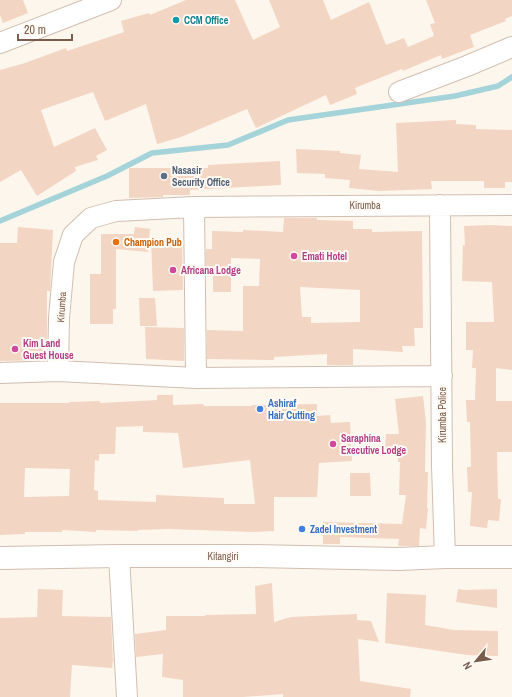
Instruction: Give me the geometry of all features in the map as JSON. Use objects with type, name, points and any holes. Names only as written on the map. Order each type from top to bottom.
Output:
[{"type":"street","points":[[0,43],[111,0]]},
{"type":"street","points":[[399,92],[512,47]]},
{"type":"street","name":"Kirumba Police","points":[[440,205],[442,466],[445,557]]},
{"type":"street","name":"Kirumba","points":[[58,371],[64,262],[73,235],[91,218],[116,211],[194,207],[512,205]]},
{"type":"street","points":[[194,207],[196,378]]},
{"type":"street","points":[[0,373],[58,371],[196,378],[442,376]]},
{"type":"street","points":[[119,556],[127,697]]},
{"type":"street","name":"Kitangiri","points":[[0,558],[248,556],[399,559],[445,557]]},
{"type":"street","points":[[445,557],[512,557]]},
{"type":"building","points":[[0,0],[23,0],[28,13],[3,23],[0,15]]},
{"type":"building","points":[[186,0],[235,0],[253,40],[280,27],[269,0],[323,0],[331,20],[369,2],[386,45],[404,38],[408,47],[434,36],[430,24],[435,23],[426,0],[512,0],[512,16],[505,19],[506,21],[470,35],[474,47],[442,59],[441,55],[403,71],[402,69],[355,88],[357,94],[330,105],[326,95],[256,128],[247,109],[181,137],[157,144],[146,104],[105,121],[93,92],[41,110],[54,147],[95,128],[107,150],[96,156],[98,160],[75,167],[76,171],[37,196],[21,170],[0,182],[0,70],[25,63],[66,48],[67,51],[124,32],[121,21],[149,13],[150,15]]},
{"type":"building","points":[[456,120],[456,124],[476,125],[476,129],[512,130],[512,182],[505,182],[505,188],[484,188],[484,181],[431,181],[432,189],[379,191],[349,188],[350,180],[325,178],[325,174],[297,173],[296,149],[340,151],[340,153],[361,155],[359,169],[398,172],[396,123]]},
{"type":"building","points":[[280,161],[281,185],[190,190],[190,195],[163,195],[163,197],[129,198],[129,168],[208,168],[208,165]]},
{"type":"building","points":[[284,218],[317,218],[317,220],[353,221],[353,229],[372,229],[372,232],[422,231],[423,328],[414,328],[415,346],[402,346],[403,352],[353,349],[353,365],[327,365],[327,354],[274,357],[274,360],[207,359],[207,330],[243,331],[243,286],[259,286],[260,259],[231,258],[231,292],[213,292],[213,267],[206,267],[206,249],[212,249],[212,231],[243,232],[243,230],[283,232]],"holes":[[[300,287],[360,290],[360,322],[311,323],[311,317],[302,317]]]},
{"type":"building","points":[[464,226],[512,226],[512,370],[496,368],[496,401],[512,401],[512,452],[497,452],[498,499],[501,499],[499,521],[488,520],[487,528],[470,526],[472,492],[468,492],[467,467],[471,467],[470,422],[467,422],[466,400],[475,400],[476,368],[472,368],[473,350],[466,350],[466,322],[494,322],[492,282],[462,281],[463,245],[465,245]]},
{"type":"building","points":[[18,227],[53,230],[50,291],[47,291],[47,360],[0,361],[0,243],[17,243]]},
{"type":"building","points":[[135,227],[150,229],[148,252],[116,249],[116,309],[113,309],[113,324],[90,324],[90,274],[101,274],[101,234],[134,234]]},
{"type":"building","points":[[182,239],[183,290],[153,291],[151,240]]},
{"type":"building","points":[[139,298],[155,298],[157,326],[140,326]]},
{"type":"building","points":[[145,327],[184,328],[184,361],[146,359]]},
{"type":"building","points":[[157,395],[173,395],[173,405],[203,404],[204,406],[252,406],[317,404],[317,416],[330,415],[331,423],[350,422],[352,461],[319,463],[317,497],[274,497],[274,531],[254,532],[168,529],[138,531],[96,530],[96,532],[62,530],[62,532],[25,532],[25,534],[0,535],[0,403],[69,403],[100,401],[100,403],[157,400]],"holes":[[[143,426],[143,432],[178,433],[183,468],[250,460],[255,504],[224,504],[224,498],[156,495],[156,502],[98,500],[98,491],[94,490],[95,460],[99,461],[99,454],[115,454],[116,427]],[[25,468],[70,469],[69,496],[24,497]]]},
{"type":"building","points":[[423,396],[426,422],[425,472],[428,472],[428,508],[426,529],[420,528],[419,546],[398,546],[399,539],[340,537],[340,544],[323,544],[323,522],[402,524],[406,495],[399,495],[400,462],[398,462],[398,449],[385,449],[386,434],[399,434],[395,399]]},
{"type":"building","points":[[350,473],[370,473],[371,496],[350,496]]},
{"type":"building","points":[[272,583],[274,622],[291,617],[357,614],[357,620],[371,621],[379,642],[358,639],[360,681],[411,689],[410,697],[283,697],[283,694],[243,697],[183,697],[183,680],[162,677],[163,654],[136,657],[135,634],[166,630],[166,616],[256,614],[255,586]]},
{"type":"building","points":[[38,589],[63,590],[62,616],[111,617],[112,668],[72,665],[70,697],[0,697],[0,618],[37,617]]},
{"type":"building","points":[[458,589],[497,589],[497,608],[456,602]]},
{"type":"building","points":[[387,593],[426,595],[425,625],[454,630],[498,631],[498,656],[467,655],[385,643]]},
{"type":"waterway","points":[[0,221],[107,176],[152,153],[228,145],[288,120],[455,96],[498,86],[512,77]]},
{"type":"place","name":"CCM Office","points":[[176,20]]},
{"type":"place","name":"Nasasir Security Office","points":[[164,176]]},
{"type":"place","name":"Champion Pub","points":[[116,242]]},
{"type":"place","name":"Emati Hotel","points":[[294,256]]},
{"type":"place","name":"Africana Lodge","points":[[173,270]]},
{"type":"place","name":"Kim Land Guest House","points":[[15,349]]},
{"type":"place","name":"Ashiraf Hair Cutting","points":[[260,409]]},
{"type":"place","name":"Saraphina Executive Lodge","points":[[333,444]]},
{"type":"place","name":"Zadel Investment","points":[[302,529]]}]
